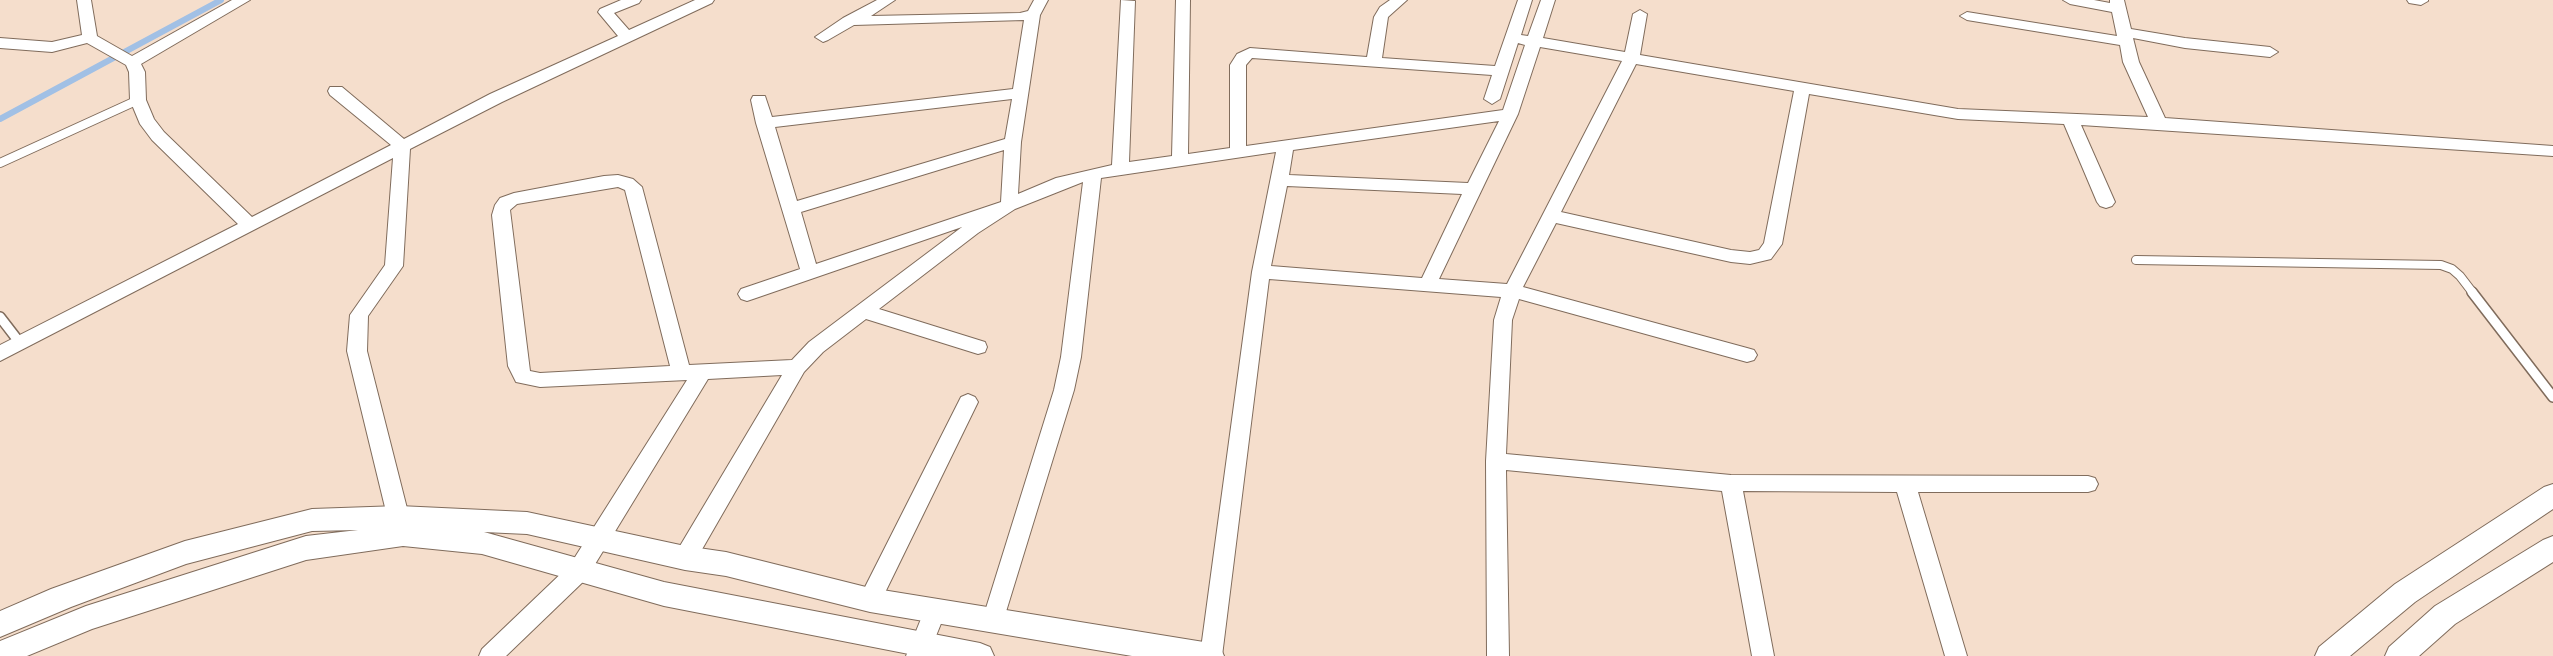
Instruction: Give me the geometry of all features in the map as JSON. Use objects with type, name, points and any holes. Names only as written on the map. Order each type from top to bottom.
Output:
[{"type":"street","points":[[84,0],[94,41]]},
{"type":"street","points":[[129,59],[243,0]]},
{"type":"street","points":[[592,0],[627,37]]},
{"type":"street","points":[[604,12],[634,0]]},
{"type":"street","points":[[0,354],[496,98],[707,0]]},
{"type":"street","points":[[823,37],[848,21],[888,0]]},
{"type":"street","points":[[1180,161],[1183,0]]},
{"type":"street","points":[[1374,62],[1381,17],[1385,10],[1400,0]]},
{"type":"street","points":[[1492,99],[1503,71],[1525,0]]},
{"type":"street","points":[[1427,285],[1510,114],[1548,0]]},
{"type":"street","points":[[2070,0],[2118,5],[2131,62],[2159,123]]},
{"type":"street","points":[[1120,170],[1128,1]]},
{"type":"street","points":[[848,21],[1020,17],[1037,7]]},
{"type":"street","points":[[1009,205],[1013,142],[1020,93],[1037,7]]},
{"type":"street","points":[[1498,656],[1496,461],[1503,320],[1512,291],[1631,59],[1640,14]]},
{"type":"street","points":[[1966,16],[2125,37],[2270,52]]},
{"type":"street","points":[[1513,38],[1802,89],[1958,114],[2159,123],[2553,151]]},
{"type":"street","points":[[0,43],[52,47],[94,41],[129,59],[137,72],[138,100],[146,120],[158,136],[250,224]]},
{"type":"street","points":[[1238,152],[1238,65],[1242,57],[1250,53],[1262,52],[1503,71]]},
{"type":"street","points":[[1550,216],[1731,256],[1750,258],[1765,255],[1773,244],[1802,89]]},
{"type":"street","points":[[336,91],[402,146]]},
{"type":"street","points":[[764,123],[1020,93]]},
{"type":"street","points":[[759,100],[764,123],[810,272]]},
{"type":"street","points":[[747,294],[1009,205],[1062,182],[1093,173],[1510,114]]},
{"type":"street","points":[[2070,119],[2106,202]]},
{"type":"street","points":[[791,209],[1013,142]]},
{"type":"street","points":[[401,526],[357,351],[359,315],[394,266],[402,146]]},
{"type":"street","points":[[0,624],[69,595],[185,553],[312,520],[401,526],[527,523],[685,558],[726,564],[870,600],[1210,656],[1261,272],[1286,146]]},
{"type":"street","points":[[993,621],[1064,390],[1071,357],[1093,173]]},
{"type":"street","points":[[1278,180],[1473,189]]},
{"type":"street","points":[[681,373],[633,187],[618,181],[604,182],[506,202],[501,209],[501,214],[518,366],[523,377],[540,380],[702,372],[797,367]]},
{"type":"street","points":[[685,558],[797,367],[816,347],[863,311],[972,229],[1009,205]]},
{"type":"street","points":[[1261,272],[1512,291],[1747,354]]},
{"type":"street","points":[[863,311],[978,347]]},
{"type":"street","points":[[490,656],[578,572],[702,372]]},
{"type":"street","points":[[870,600],[968,402]]},
{"type":"street","points":[[1496,461],[1731,483],[2088,484]]},
{"type":"street","points":[[1731,483],[1763,656]]},
{"type":"street","points":[[1905,483],[1956,656]]},
{"type":"street","points":[[2329,656],[2405,593],[2553,495]]},
{"type":"street","points":[[0,654],[70,625],[306,548],[401,526],[482,542],[578,572],[664,594],[856,630],[919,650],[980,656]]},
{"type":"street","points":[[2400,656],[2445,615],[2553,548]]},
{"type":"street","points":[[69,595],[70,625]]},
{"type":"street","points":[[919,650],[935,611]]},
{"type":"lane","points":[[0,163],[138,100]]},
{"type":"lane","points":[[2136,260],[2441,265],[2452,269],[2460,276],[2553,397]]},
{"type":"lane","points":[[0,317],[20,343]]},
{"type":"waterway","points":[[0,119],[221,0]]}]
